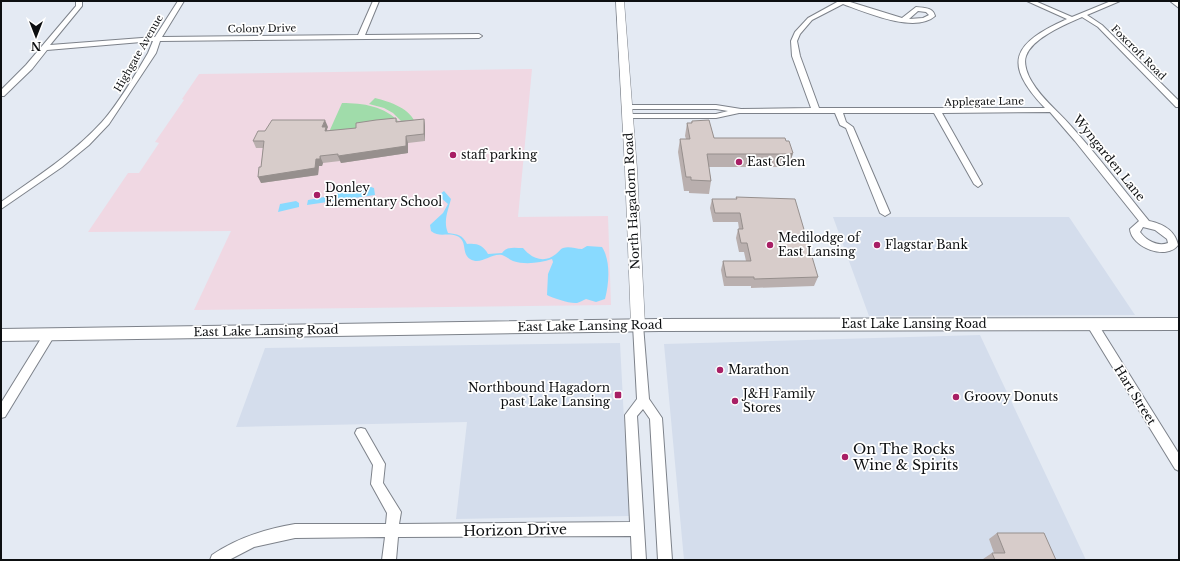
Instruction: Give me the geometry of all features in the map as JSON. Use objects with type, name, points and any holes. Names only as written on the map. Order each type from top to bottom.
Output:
[{"type":"main road","name":"East Lake Lansing Road","points":[[1,335],[638,325],[1179,324]]},
{"type":"street","points":[[1,94],[45,48],[79,6],[79,1]]},
{"type":"street","name":"Highgate Avenue","points":[[1,206],[59,165],[86,143],[106,122],[124,98],[148,60],[156,39],[181,1]]},
{"type":"street","points":[[361,37],[376,1]]},
{"type":"street","name":"North Hagadorn Road","points":[[620,1],[628,111],[643,400]]},
{"type":"street","points":[[816,111],[794,49],[797,33],[810,19],[844,1],[904,20]]},
{"type":"street","points":[[1030,1],[1072,19]]},
{"type":"street","name":"Applegate Lane","points":[[1050,110],[1028,83],[1023,69],[1022,56],[1031,41],[1072,19],[1117,1]]},
{"type":"street","points":[[1173,1],[1179,6]]},
{"type":"street","name":"Foxcroft Road","points":[[1083,15],[1100,26],[1179,105]]},
{"type":"street","name":"Colony Drive","points":[[45,48],[156,39],[479,36]]},
{"type":"street","name":"Applegate Lane","points":[[628,111],[716,116],[742,111],[1050,110]]},
{"type":"street","name":"Wyngarden Lane","points":[[1050,110],[1068,128],[1146,224]]},
{"type":"street","points":[[838,111],[843,123],[849,127],[885,213]]},
{"type":"street","points":[[847,111],[852,123],[849,127]]},
{"type":"street","points":[[937,111],[978,184]]},
{"type":"street","points":[[1,195],[12,198]]},
{"type":"street","name":"Hart Street","points":[[1092,324],[1179,465]]},
{"type":"street","points":[[1,413],[49,334]]},
{"type":"street","points":[[639,560],[631,415],[643,400],[656,418],[666,560]]},
{"type":"street","points":[[361,433],[378,464],[377,484],[394,512],[389,560]]},
{"type":"street","name":"Horizon Drive","points":[[217,560],[241,546],[270,535],[295,531],[637,529]]},
{"type":"shaded area","name":"Donley Elementary School","points":[[532,69],[518,217],[608,216],[611,305],[194,310],[231,231],[88,232],[128,173],[139,173],[159,143],[155,142],[184,100],[182,99],[199,74]]},
{"type":"shaded area","points":[[833,217],[1069,217],[1135,315],[869,316]]},
{"type":"shaded area","points":[[980,335],[1086,560],[684,560],[664,344]]},
{"type":"shaded area","points":[[620,343],[629,516],[456,519],[467,422],[236,427],[265,348]]},
{"type":"green space","points":[[375,98],[405,110],[410,114],[416,125],[401,127],[401,121],[393,113],[384,108],[369,104]]},
{"type":"green space","points":[[342,103],[366,105],[381,109],[394,117],[400,123],[329,132]]},
{"type":"water","points":[[365,185],[374,188],[375,195],[307,205],[308,200],[335,195],[344,187]]},
{"type":"water","points":[[444,191],[451,199],[446,220],[448,233],[459,236],[464,239],[467,244],[479,245],[484,248],[488,254],[502,253],[506,249],[511,248],[523,248],[534,257],[547,259],[562,248],[566,247],[582,249],[587,246],[602,247],[608,266],[605,299],[596,302],[586,299],[578,303],[570,303],[547,295],[548,274],[553,262],[552,259],[527,263],[513,261],[502,255],[498,255],[478,261],[470,259],[466,254],[464,244],[460,238],[453,235],[437,234],[431,231],[430,225],[443,213],[448,204],[440,197],[440,194]]},
{"type":"water","points":[[296,201],[299,203],[299,207],[278,212],[280,204]]},
{"type":"building","name":"Donley Elementary School","points":[[396,118],[396,122],[424,119],[424,134],[406,136],[406,146],[338,156],[338,154],[320,156],[320,159],[316,159],[315,168],[258,177],[259,167],[261,167],[264,141],[253,141],[258,131],[265,131],[272,120],[325,120],[322,127],[326,127],[325,131],[356,128],[356,123]]},
{"type":"building","points":[[709,120],[714,138],[785,138],[786,141],[789,141],[793,153],[707,154],[711,181],[691,180],[691,177],[686,177],[680,139],[690,139],[687,123],[692,123],[692,121]]},
{"type":"building","name":"Medilodge of East Lansing","points":[[736,197],[795,199],[818,277],[754,279],[754,277],[726,277],[723,261],[751,261],[747,243],[741,243],[738,229],[743,229],[740,213],[715,213],[712,199],[737,199]]},
{"type":"building","points":[[997,533],[1044,533],[1056,560],[995,560],[992,553],[1005,553]]},
{"type":"place","name":"staff parking","points":[[453,155]]},
{"type":"place","name":"East Glen","points":[[739,162]]},
{"type":"place","name":"Donley Elementary School","points":[[317,195]]},
{"type":"place","name":"Medilodge of East Lansing","points":[[770,245]]},
{"type":"place","name":"Flagstar Bank","points":[[877,245]]},
{"type":"place","name":"Marathon","points":[[720,370]]},
{"type":"place","name":"Northbound Hagadorn past Lake Lansing","points":[[618,395]]},
{"type":"place","name":"Groovy Donuts","points":[[956,397]]},
{"type":"place","name":"J&H Family Stores","points":[[735,401]]},
{"type":"place","name":"On The Rocks Wine & Spirits","points":[[845,457]]}]
